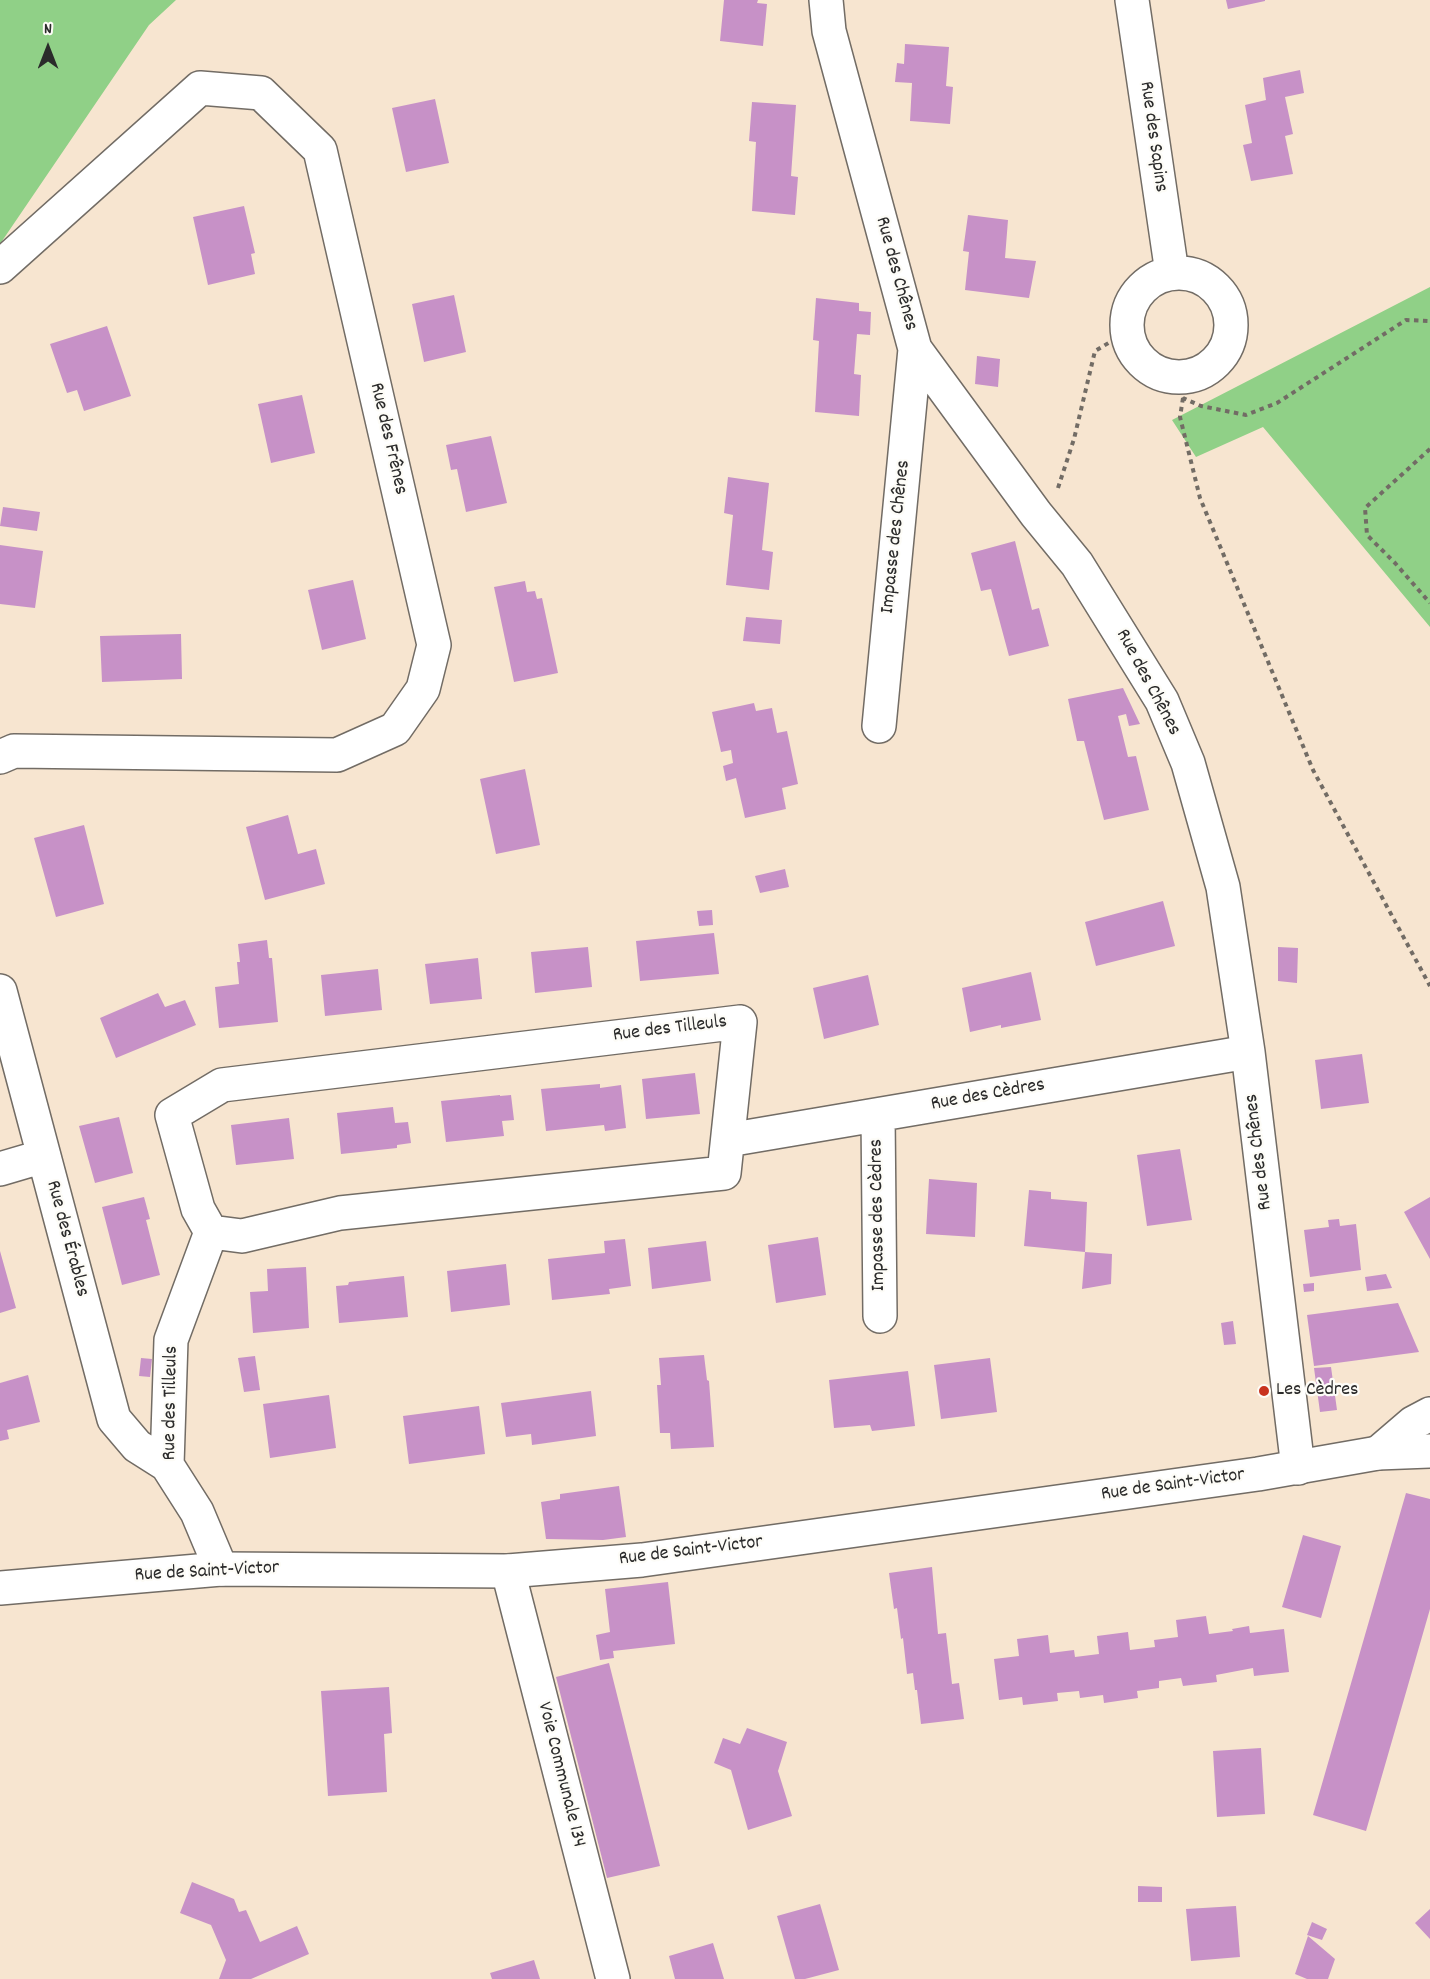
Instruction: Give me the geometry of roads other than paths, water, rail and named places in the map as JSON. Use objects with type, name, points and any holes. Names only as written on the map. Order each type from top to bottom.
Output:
[{"type":"street","name":"Rue des Chênes","points":[[826,0],[829,31],[915,349],[1036,514],[1077,564],[1162,701],[1188,764],[1223,887],[1248,1052],[1298,1468]]},
{"type":"street","name":"Rue des Sapins","points":[[1132,0],[1172,273]]},
{"type":"street","name":"Rue des Frênes","points":[[0,267],[201,88],[261,93],[320,150],[434,645],[423,689],[395,729],[336,755],[14,751],[0,757]]},
{"type":"street","points":[[1172,273],[1192,274],[1211,283],[1224,298],[1231,318],[1230,338],[1221,357],[1206,370],[1186,377],[1174,387],[1147,367],[1134,352],[1127,332],[1128,312],[1137,294],[1152,280],[1172,273]]},
{"type":"street","name":"Impasse des Chênes","points":[[879,726],[915,349]]},
{"type":"street","name":"Rue des Érables","points":[[0,991],[114,1419],[137,1446],[167,1465]]},
{"type":"street","name":"Rue des Tilleuls","points":[[211,1232],[242,1236],[340,1213],[724,1173],[740,1022],[222,1085],[172,1115],[198,1209],[211,1232],[171,1340],[167,1465],[197,1512],[221,1569]]},
{"type":"street","name":"Rue des Cèdres","points":[[728,1140],[1248,1052]]},
{"type":"street","name":"Impasse des Cèdres","points":[[878,1115],[880,1316]]},
{"type":"street","points":[[0,1169],[44,1156]]},
{"type":"street","points":[[1378,1453],[1413,1423],[1430,1414]]},
{"type":"street","name":"Rue de Saint-Victor","points":[[0,1588],[221,1569],[508,1571],[642,1560],[1298,1468],[1378,1453],[1430,1452]]},
{"type":"street","name":"Voie Communale 134","points":[[508,1571],[613,1979]]},
{"type":"place","name":"Les Cèdres","points":[[1264,1391]]}]
